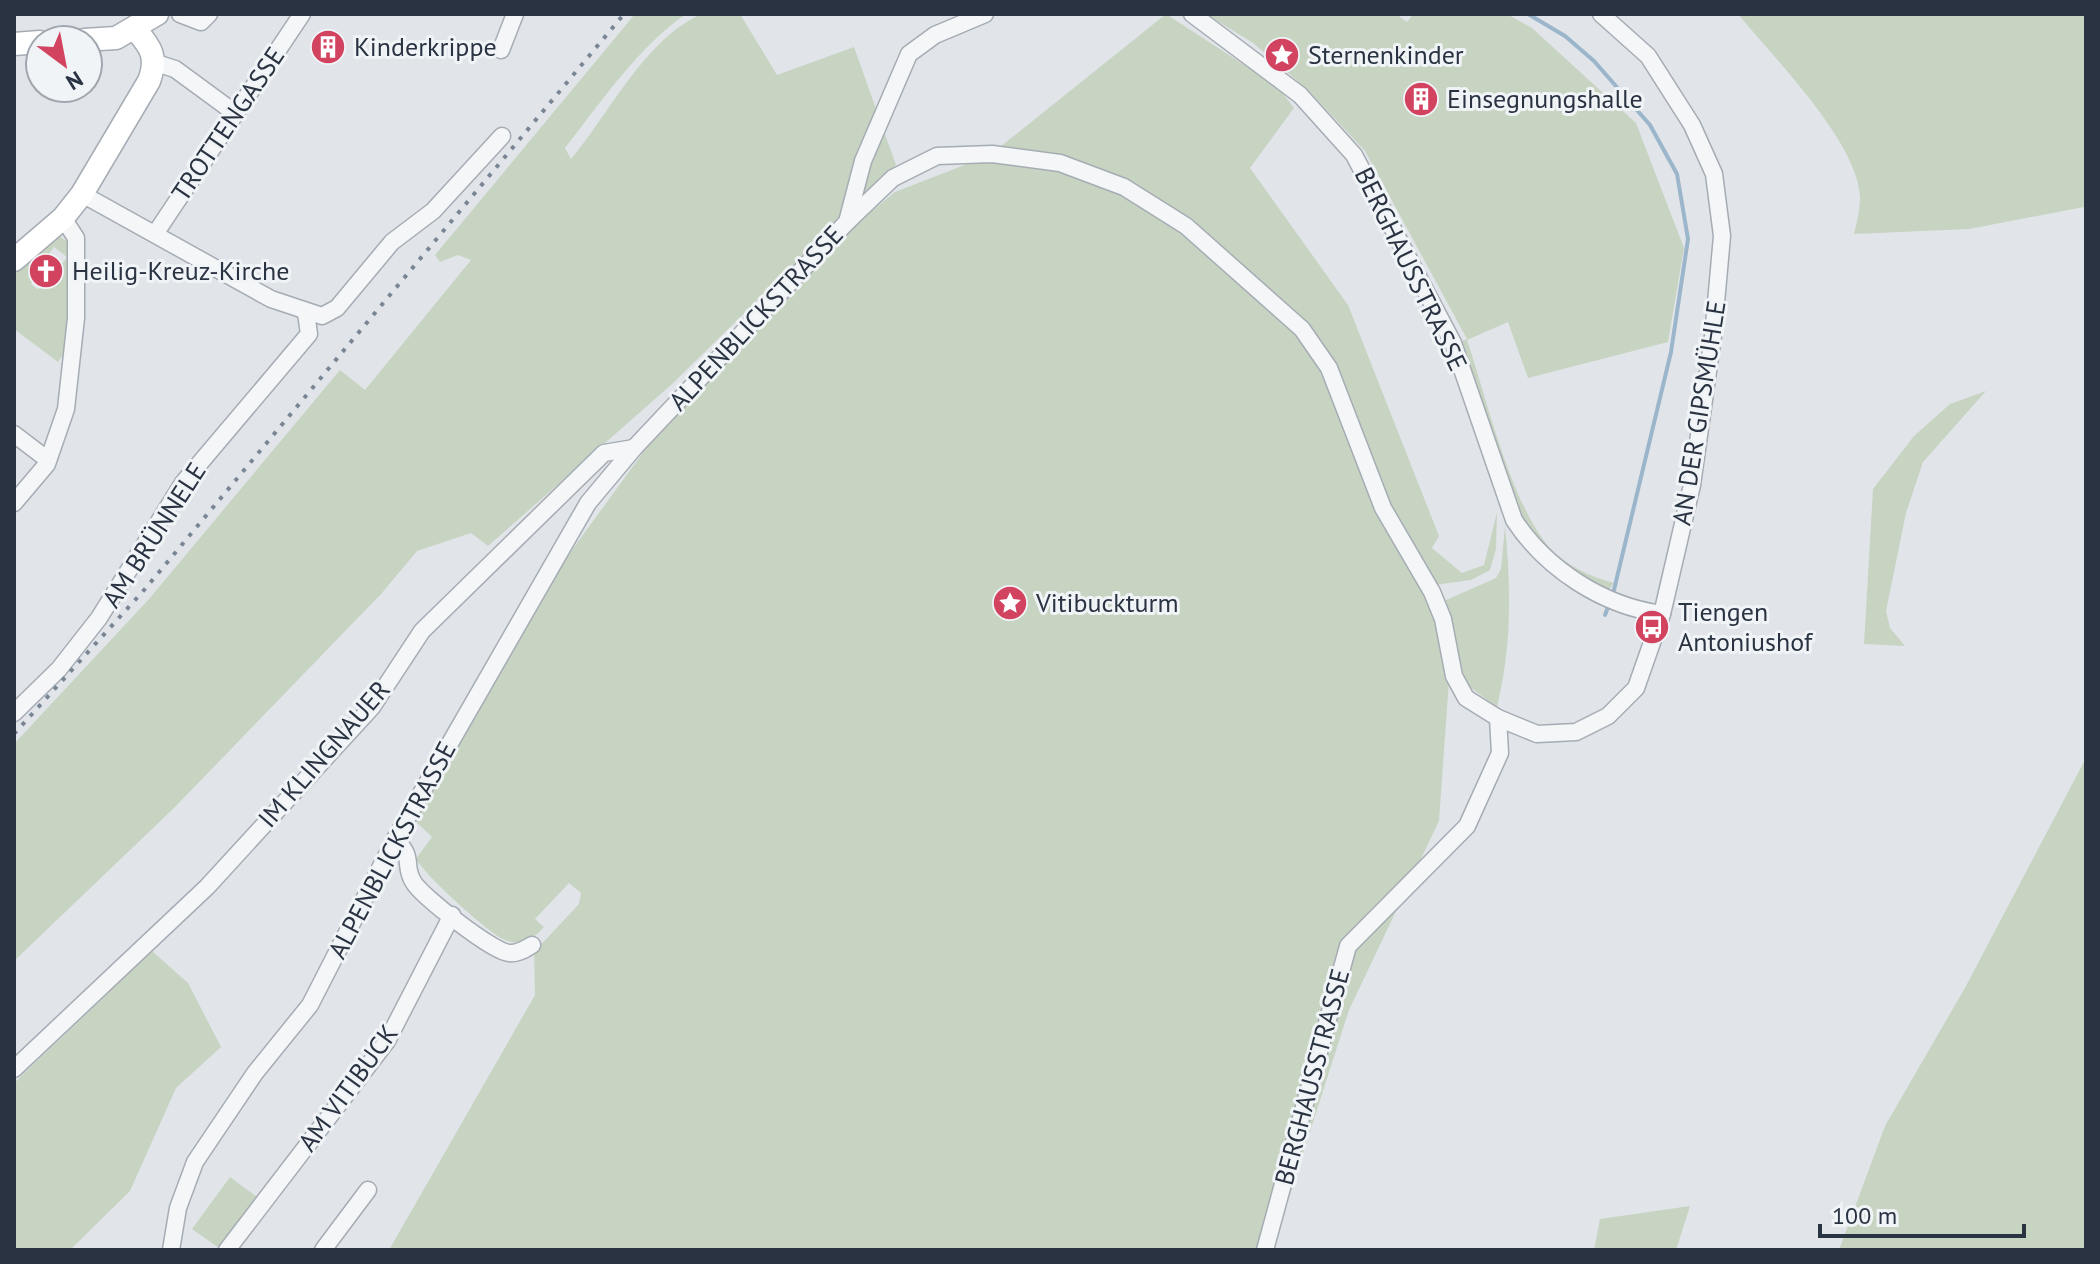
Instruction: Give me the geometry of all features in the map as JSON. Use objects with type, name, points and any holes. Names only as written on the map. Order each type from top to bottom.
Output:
[{"type":"street","points":[[104,39],[116,38],[157,14]]},
{"type":"street","points":[[180,14],[201,22],[209,14]]},
{"type":"street","name":"TROTTENGASSE","points":[[155,234],[302,14]]},
{"type":"street","points":[[501,50],[515,14]]},
{"type":"street","points":[[846,223],[863,161],[909,54],[935,35],[985,14]]},
{"type":"street","name":"BERGHAUSSTRASSE","points":[[1192,14],[1300,95],[1354,155],[1453,343],[1514,520],[1528,542],[1555,568],[1642,611],[1662,614]]},
{"type":"street","name":"AN DER GIPSMÜHLE","points":[[1498,718],[1537,734],[1576,732],[1594,725],[1636,688],[1662,614],[1692,485],[1713,336],[1722,236],[1714,174],[1692,125],[1648,56],[1601,14]]},
{"type":"street","points":[[14,260],[63,218],[82,194],[149,81],[156,63],[152,48],[135,29]]},
{"type":"street","points":[[156,63],[175,69],[235,113]]},
{"type":"street","points":[[82,194],[271,299],[322,316],[337,308],[392,242],[433,211],[502,136]]},
{"type":"street","name":"ALPENBLICKSTRASSE","points":[[171,1250],[178,1208],[195,1162],[255,1073],[310,1005],[395,839],[588,503],[634,448],[846,223],[893,178],[937,156],[992,154],[1060,163],[1124,187],[1186,226],[1302,329],[1329,368],[1383,508],[1432,592],[1443,619],[1454,676],[1466,698],[1498,718]]},
{"type":"street","points":[[14,503],[48,460],[66,409],[76,318],[76,238],[63,218]]},
{"type":"street","name":"AM BRÜNNELE","points":[[14,713],[59,669],[99,618],[183,483],[309,334],[306,313]]},
{"type":"street","points":[[14,434],[48,460]]},
{"type":"street","name":"IM KLINGNAUER","points":[[14,1069],[207,887],[372,707],[422,631],[604,453],[634,448]]},
{"type":"street","name":"BERGHAUSSTRASSE","points":[[1265,1250],[1348,946],[1467,826],[1500,753],[1498,718]]},
{"type":"street","points":[[395,839],[407,850],[414,884],[452,915],[497,949],[510,953],[532,945]]},
{"type":"street","name":"AM VITIBUCK","points":[[227,1250],[387,1041],[452,915]]},
{"type":"street","points":[[323,1250],[368,1190]]},
{"type":"green space","points":[[718,13],[740,14],[777,75],[854,47],[896,165],[671,385],[488,546],[471,533],[417,551],[381,594],[174,808],[14,961],[14,744],[149,599],[340,370],[365,390],[471,260],[458,255],[440,262],[435,255],[635,14],[686,14],[636,59],[607,94],[565,148],[571,159],[659,44],[697,16]]},
{"type":"green space","points":[[1166,14],[1278,87],[1294,108],[1250,168],[1348,305],[1439,536],[1432,548],[1462,573],[1484,565],[1497,512],[1496,549],[1490,570],[1471,580],[1434,585],[1437,604],[1496,578],[1501,569],[1505,526],[1509,617],[1497,707],[1467,685],[1449,681],[1439,821],[1349,1010],[1272,1250],[389,1250],[535,995],[534,952],[579,904],[581,893],[569,883],[535,919],[544,927],[536,935],[522,942],[505,940],[472,916],[421,867],[416,859],[432,837],[412,818],[553,576],[650,443],[862,219],[895,192],[990,155]]},
{"type":"green space","points":[[1206,14],[1396,14],[1407,22],[1413,14],[1507,14],[1532,28],[1636,123],[1684,248],[1668,342],[1528,378],[1508,322],[1467,340],[1511,477],[1535,527],[1549,547],[1571,565],[1614,583],[1608,591],[1561,565],[1518,517],[1457,343],[1467,339],[1365,151],[1309,91],[1253,43]]},
{"type":"green space","points":[[1738,14],[2086,14],[2084,207],[1969,229],[1854,234],[1860,197],[1856,175],[1845,151],[1811,101]]},
{"type":"green space","points":[[59,236],[72,245],[69,346],[58,362],[14,329],[14,271]],"holes":[[[54,247],[67,257],[45,287],[37,289],[31,284],[40,265],[36,262],[40,256],[45,259]]]},
{"type":"green space","points":[[1986,391],[1923,462],[1906,513],[1886,611],[1890,628],[1905,646],[1864,644],[1873,489],[1914,436],[1950,404]]},
{"type":"green space","points":[[2086,758],[2086,1250],[1839,1250],[1885,1126],[1966,986]]},
{"type":"green space","points":[[152,951],[188,983],[221,1047],[176,1088],[130,1191],[70,1250],[14,1250],[14,1083]]},
{"type":"green space","points":[[230,1177],[257,1197],[219,1248],[192,1229]]},
{"type":"green space","points":[[1690,1206],[1676,1250],[1594,1250],[1600,1219]]},
{"type":"waterway","points":[[1528,14],[1565,36],[1594,61],[1650,125],[1677,174],[1688,239],[1671,352],[1613,594]]},
{"type":"waterway","points":[[1605,615],[1610,602]]},
{"type":"railway","points":[[14,734],[145,589],[624,14]]},
{"type":"place","name":"Kinderkrippe","points":[[328,47]]},
{"type":"place","name":"Sternenkinder","points":[[1282,55]]},
{"type":"place","name":"Einsegnungshalle","points":[[1421,99]]},
{"type":"place","name":"Heilig-Kreuz-Kirche","points":[[46,271]]},
{"type":"place","name":"Vitibuckturm","points":[[1010,603]]},
{"type":"place","name":"Tiengen Antoniushof","points":[[1652,627]]}]
